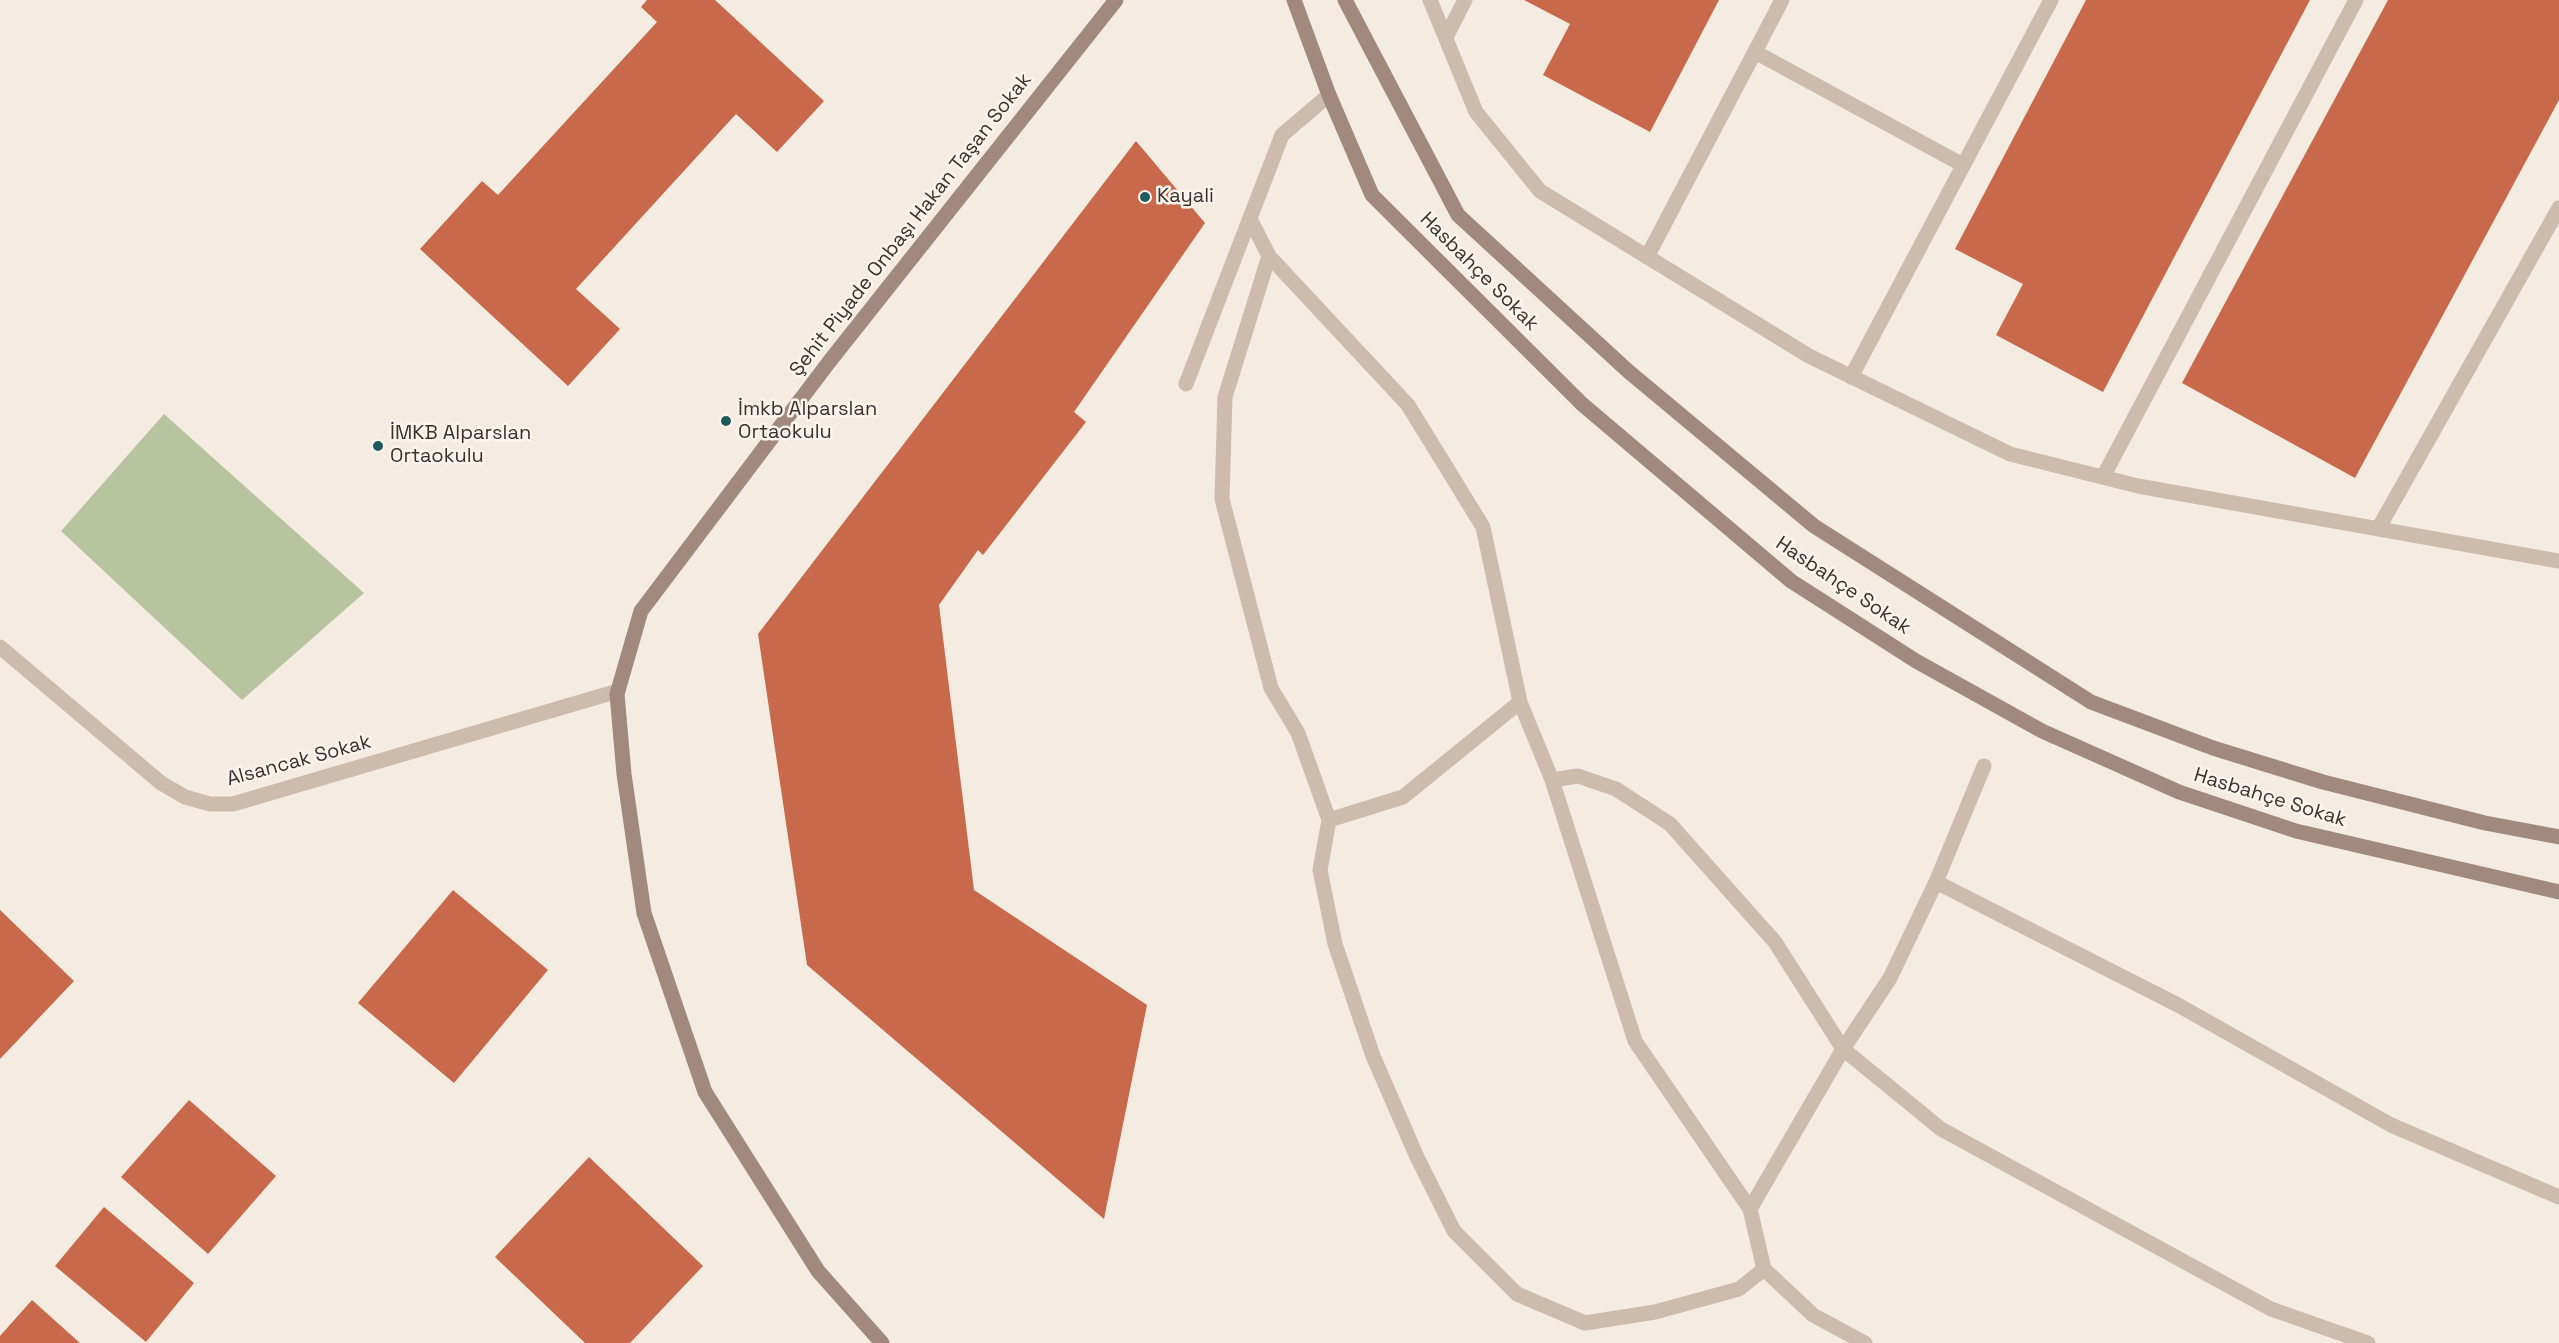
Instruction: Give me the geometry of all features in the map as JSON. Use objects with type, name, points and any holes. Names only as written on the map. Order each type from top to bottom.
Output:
[{"type":"main road","name":"Şehit Piyade Onbaşı Hakan Taşan Sokak","points":[[882,1343],[818,1271],[705,1092],[644,913],[624,774],[618,691],[641,611],[829,362],[1116,0]]},
{"type":"main road","name":"Hasbahçe Sokak","points":[[1294,0],[1329,95],[1372,195],[1582,404],[1791,581],[1916,661],[2042,731],[2178,792],[2296,831],[2559,892]]},
{"type":"main road","name":"Hasbahçe Sokak","points":[[1345,0],[1458,215],[1628,371],[1815,526],[2091,702],[2213,748],[2323,782],[2485,823],[2559,837]]},
{"type":"street","points":[[1430,0],[1476,112],[1540,191],[1809,356],[1851,377],[2010,454],[2138,486],[2559,561]]},
{"type":"street","points":[[1446,37],[1466,0]]},
{"type":"street","points":[[1647,257],[1782,0]]},
{"type":"street","points":[[1851,377],[2051,0]]},
{"type":"street","points":[[2103,477],[2356,0]]},
{"type":"street","points":[[1755,52],[1964,165]]},
{"type":"street","points":[[1186,384],[1282,135],[1329,95]]},
{"type":"street","points":[[2378,529],[2559,208]]},
{"type":"street","points":[[1250,219],[1269,256],[1407,405],[1483,527],[1520,702],[1552,780],[1635,1041],[1750,1209],[1764,1269],[1814,1315],[1865,1343]]},
{"type":"street","points":[[1269,256],[1225,398],[1222,499],[1271,688],[1298,733],[1329,820],[1320,870],[1335,944],[1373,1056],[1417,1157],[1454,1231],[1517,1294],[1585,1323],[1655,1312],[1739,1289],[1764,1269]]},
{"type":"street","name":"Alsancak Sokak","points":[[0,646],[161,783],[185,797],[210,804],[233,804],[618,691]]},
{"type":"street","points":[[1329,820],[1403,797],[1520,702]]},
{"type":"street","points":[[1750,1209],[1843,1049],[1890,978],[1936,882],[1984,766]]},
{"type":"street","points":[[1552,780],[1578,776],[1616,789],[1670,824],[1775,942],[1843,1049],[1941,1130],[2082,1209],[2271,1309],[2368,1343]]},
{"type":"street","points":[[1936,882],[2178,1005],[2391,1125],[2559,1197]]},
{"type":"green space","points":[[164,414],[364,593],[242,700],[61,531]]},
{"type":"building","points":[[647,0],[715,0],[824,101],[777,152],[736,114],[576,289],[620,329],[568,386],[420,249],[482,181],[498,195],[657,22],[641,7]]},
{"type":"building","points":[[1524,0],[1719,0],[1650,132],[1543,75],[1570,24]]},
{"type":"building","points":[[2086,0],[2310,0],[2103,392],[1996,335],[2023,284],[1955,249]]},
{"type":"building","points":[[2388,0],[2559,0],[2559,100],[2355,478],[2182,383]]},
{"type":"building","points":[[1136,141],[1205,223],[1074,412],[1086,422],[983,555],[978,550],[939,605],[974,890],[1147,1005],[1104,1219],[807,965],[758,634]]},
{"type":"building","points":[[453,890],[548,970],[454,1083],[358,1003]]},
{"type":"building","points":[[0,910],[74,981],[0,1059]]},
{"type":"building","points":[[189,1100],[276,1176],[208,1254],[121,1177]]},
{"type":"building","points":[[589,1157],[703,1266],[630,1343],[585,1343],[495,1257]]},
{"type":"building","points":[[104,1207],[194,1283],[146,1342],[55,1266]]},
{"type":"building","points":[[32,1300],[80,1343],[0,1343],[0,1336]]},
{"type":"place","name":"Kayali","points":[[1145,197]]},
{"type":"place","name":"İmkb Alparslan Ortaokulu","points":[[726,421]]},
{"type":"place","name":"İMKB Alparslan Ortaokulu","points":[[378,446]]}]
